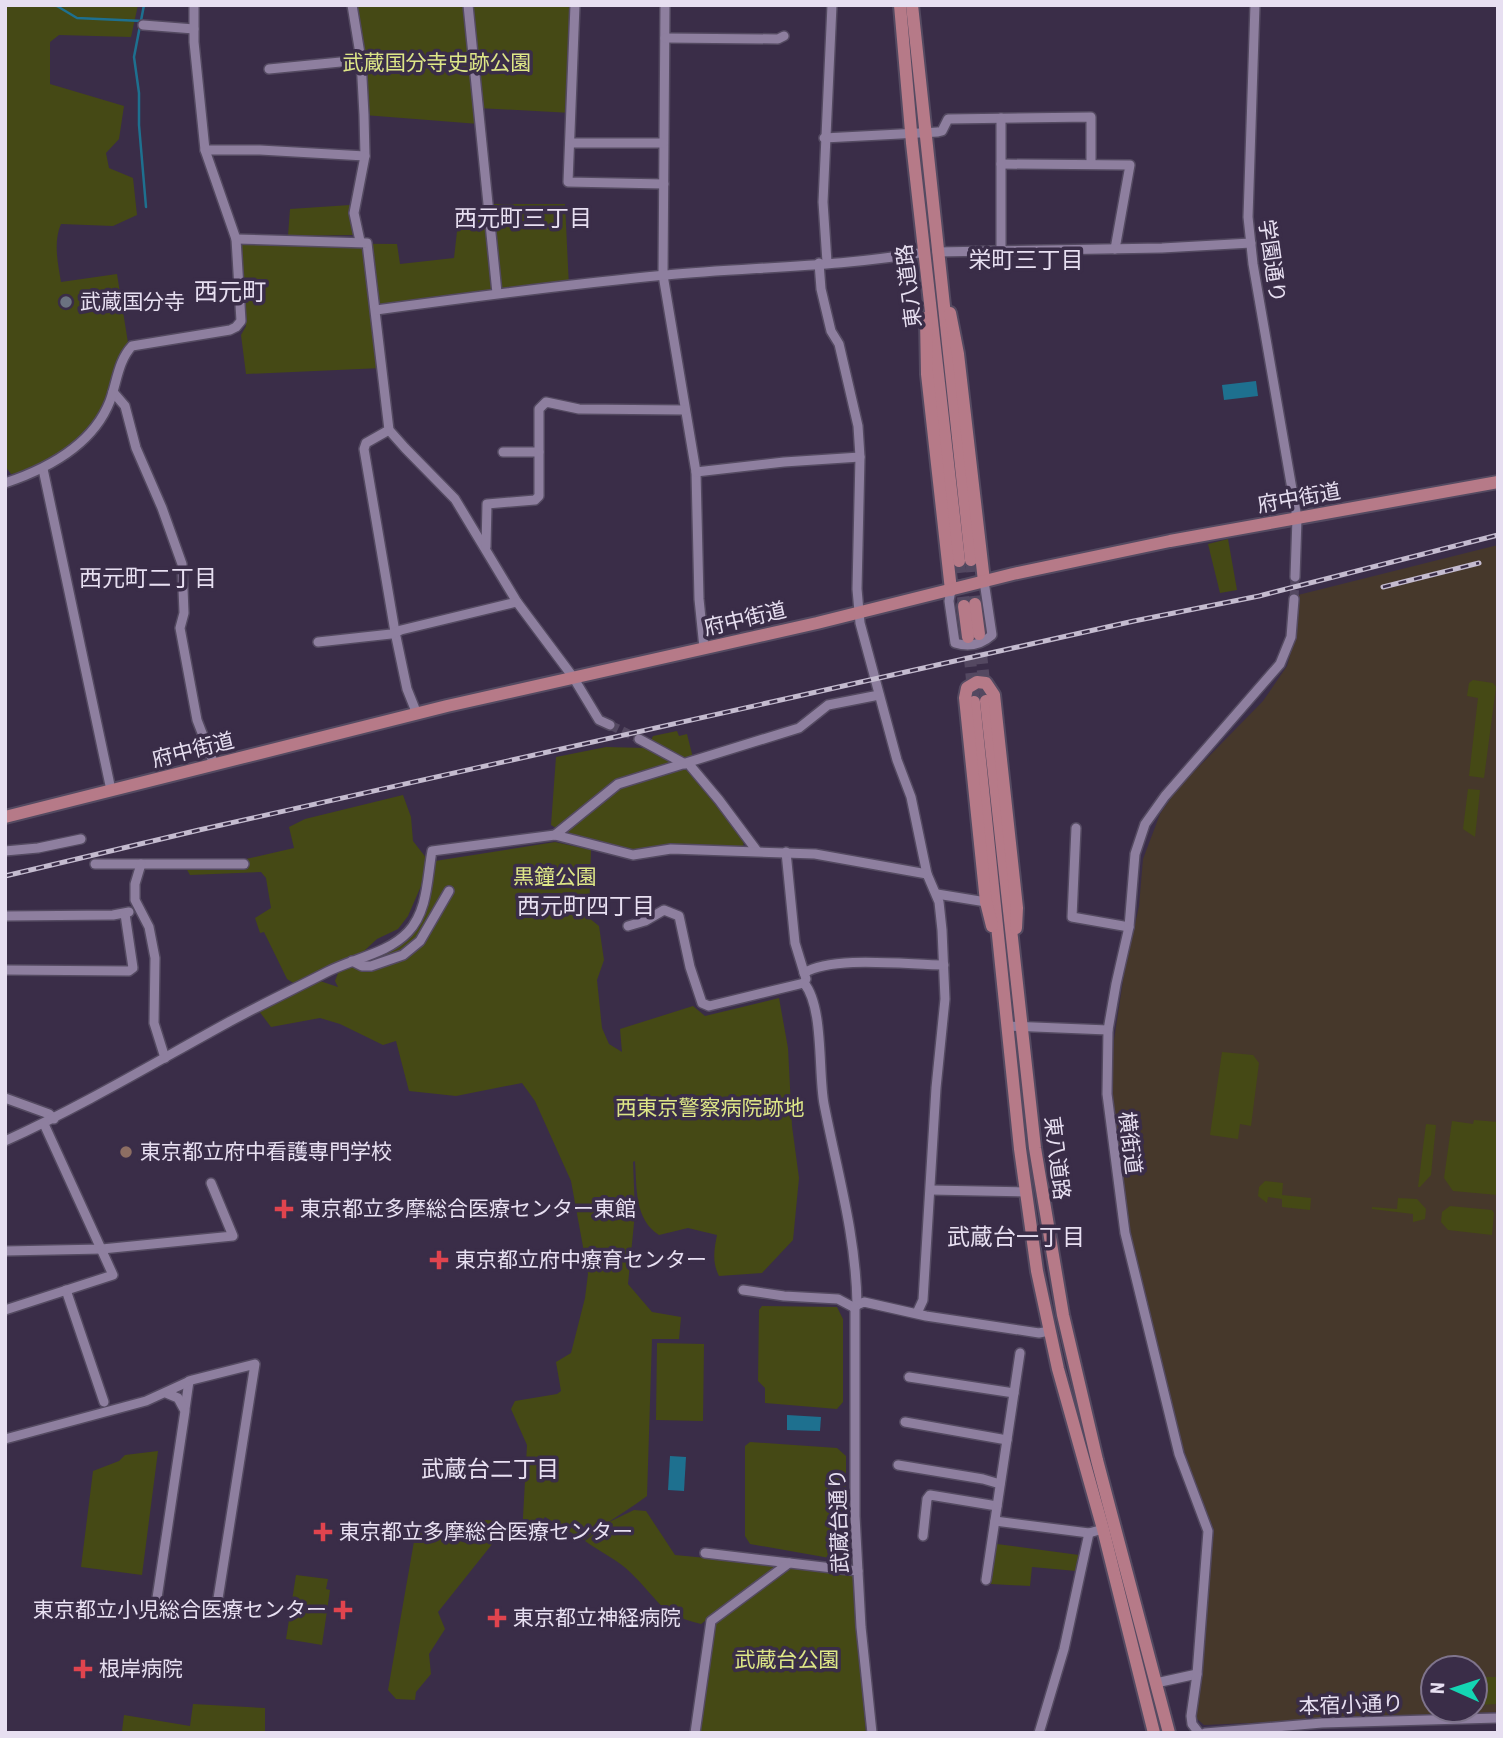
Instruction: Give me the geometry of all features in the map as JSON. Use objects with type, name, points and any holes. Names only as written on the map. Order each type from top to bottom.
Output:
[{"type":"main road","name":"東八道路","points":[[900,5],[921,223],[931,252]]},
{"type":"main road","name":"東八道路","points":[[912,5],[928,166],[931,252],[965,561]]},
{"type":"main road","points":[[921,223],[923,199],[920,163],[925,162],[928,166]]},
{"type":"main road","points":[[934,276],[958,354],[984,581]]},
{"type":"main road","points":[[934,276],[927,374],[950,590]]},
{"type":"main road","name":"府中街道","points":[[5,817],[417,714],[984,581],[1170,541],[1498,482]]},
{"type":"main road","points":[[970,605],[973,635]]},
{"type":"main road","points":[[1000,953],[986,902],[965,698],[969,685],[981,682],[989,686],[994,695],[1017,908],[1015,963]]},
{"type":"main road","name":"東八道路","points":[[1154,1733],[1044,1307],[1026,1192],[1007,1026],[980,702],[1015,963],[1035,1148],[1063,1315],[1169,1733]]},
{"type":"main road","points":[[1044,1307],[1048,1312],[1054,1310],[1048,1267],[1046,1220]]},
{"type":"main road","points":[[1073,1359],[1067,1353],[1062,1359],[1072,1398],[1077,1441]]},
{"type":"street","points":[[5,483],[43,468],[70,451],[88,435],[107,407],[121,364],[132,346],[222,332],[236,327],[241,321],[236,239],[205,150],[194,5]]},
{"type":"street","points":[[352,5],[361,60],[365,156],[354,214],[360,241]]},
{"type":"street","points":[[468,5],[497,293]]},
{"type":"street","points":[[575,5],[568,182],[664,184]]},
{"type":"street","points":[[665,5],[663,275],[696,472],[699,600],[704,648]]},
{"type":"street","points":[[832,5],[824,138],[821,289],[831,331],[839,344],[858,426],[858,611],[897,760],[912,797],[927,874],[937,894],[944,965],[945,999],[936,1088],[923,1300],[917,1313]]},
{"type":"street","name":"学園通り","points":[[1255,5],[1248,189],[1251,243],[1297,518]]},
{"type":"street","points":[[143,25],[194,29]]},
{"type":"street","points":[[665,38],[778,39],[784,36]]},
{"type":"street","points":[[270,69],[361,60]]},
{"type":"street","points":[[824,138],[925,134],[942,131],[948,119],[1091,117],[1091,164]]},
{"type":"street","points":[[1001,118],[1001,250]]},
{"type":"street","points":[[570,143],[663,143]]},
{"type":"street","points":[[205,150],[285,150],[365,156]]},
{"type":"street","points":[[1001,164],[1130,165],[1115,249]]},
{"type":"street","points":[[236,239],[367,243],[389,430],[455,499],[517,602],[573,677],[599,720],[610,725]]},
{"type":"street","points":[[376,310],[497,293],[663,275],[931,252],[1115,249],[1251,243]]},
{"type":"street","points":[[113,392],[125,406],[135,448],[162,508],[182,564],[184,613],[180,628],[197,720],[214,764]]},
{"type":"street","points":[[486,550],[486,504],[535,500],[539,496],[539,409],[546,402],[579,409],[685,410]]},
{"type":"street","points":[[389,430],[364,445],[395,632],[407,689],[417,714]]},
{"type":"street","points":[[503,452],[539,452]]},
{"type":"street","points":[[696,472],[860,457]]},
{"type":"street","points":[[43,468],[111,790]]},
{"type":"street","points":[[1294,577],[1297,518]]},
{"type":"street","points":[[950,590],[955,643],[964,646],[984,642],[992,635],[984,581]]},
{"type":"street","name":"横街道","points":[[1199,1733],[1192,1724],[1208,1531],[1179,1454],[1125,1233],[1108,1113],[1108,1030],[1129,927],[1135,854],[1146,824],[1165,796],[1280,663],[1291,637],[1294,599]]},
{"type":"street","points":[[318,642],[395,632],[517,602]]},
{"type":"street","points":[[555,835],[618,783],[799,728],[828,705],[879,695]]},
{"type":"street","points":[[639,739],[686,763],[719,800],[757,851]]},
{"type":"street","points":[[1076,828],[1072,917],[1129,927]]},
{"type":"street","points":[[6,1140],[54,1119],[231,1021],[352,961],[392,945],[411,929],[422,911],[432,851],[555,835],[634,855],[671,849],[786,852],[815,854],[927,874]]},
{"type":"street","points":[[5,851],[38,848],[81,839]]},
{"type":"street","name":"武蔵台通り","points":[[786,852],[795,943],[816,1016],[823,1101],[854,1251],[855,1516],[861,1627],[872,1733]]},
{"type":"street","points":[[95,864],[244,864]]},
{"type":"street","points":[[141,864],[135,884],[137,908],[149,928],[155,958],[154,1023],[165,1058]]},
{"type":"street","points":[[352,961],[362,966],[371,966],[403,955],[420,941],[449,891]]},
{"type":"street","points":[[937,894],[986,902]]},
{"type":"street","points":[[5,916],[125,914],[137,908]]},
{"type":"street","points":[[628,926],[645,921],[664,910],[679,916],[690,967],[702,1003],[709,1006],[804,978],[814,967],[856,963],[944,965]]},
{"type":"street","points":[[5,970],[129,971],[133,968],[125,914]]},
{"type":"street","points":[[1007,1026],[1108,1030]]},
{"type":"street","points":[[5,1098],[49,1114],[54,1119]]},
{"type":"street","points":[[6,1308],[113,1275],[44,1124]]},
{"type":"street","points":[[5,1251],[102,1249],[233,1236],[211,1183]]},
{"type":"street","points":[[931,1190],[1026,1192]]},
{"type":"street","points":[[66,1290],[104,1402]]},
{"type":"street","points":[[743,1290],[784,1296],[838,1298],[856,1306],[864,1302],[1012,1329],[1039,1333],[1049,1331]]},
{"type":"street","points":[[986,1580],[1020,1353]]},
{"type":"street","points":[[5,1440],[166,1393],[189,1381],[255,1364],[217,1605],[209,1612],[164,1606],[157,1598],[189,1381]]},
{"type":"street","points":[[233,1370],[246,1377],[251,1387]]},
{"type":"street","points":[[909,1377],[1014,1393]]},
{"type":"street","points":[[166,1393],[178,1398],[185,1411]]},
{"type":"street","points":[[905,1422],[1007,1440]]},
{"type":"street","points":[[898,1465],[1000,1484]]},
{"type":"street","points":[[923,1536],[930,1495],[997,1506]]},
{"type":"street","points":[[995,1521],[1089,1533],[1103,1529]]},
{"type":"street","points":[[1039,1733],[1064,1649],[1089,1533]]},
{"type":"street","points":[[705,1553],[858,1571]]},
{"type":"street","points":[[695,1733],[711,1621],[789,1563]]},
{"type":"street","points":[[1156,1683],[1197,1674]]},
{"type":"street","name":"本宿小通り","points":[[1205,1733],[1322,1723],[1498,1718]]},
{"type":"shaded area","points":[[1498,545],[1498,1712],[1489,1712],[1489,1654],[1419,1654],[1419,1715],[1204,1725],[1195,1717],[1214,1530],[1184,1454],[1129,1241],[1110,1102],[1114,1040],[1124,974],[1139,906],[1143,859],[1160,814],[1177,789],[1263,701],[1287,666],[1296,634],[1298,595]]},
{"type":"green space","points":[[5,5],[138,5],[131,37],[59,35],[50,42],[50,84],[124,106],[119,139],[106,153],[109,168],[133,178],[137,215],[113,226],[61,224],[57,246],[61,282],[117,274],[129,349],[113,392],[88,435],[43,469],[11,474],[5,466]]},
{"type":"green space","name":"武蔵国分寺史跡公園","points":[[352,5],[575,5],[572,113],[478,108],[479,124],[364,115]]},
{"type":"green space","points":[[488,204],[565,204],[569,287],[376,310],[382,368],[246,374],[241,335],[246,326],[236,255],[239,243],[397,244],[400,264],[454,258],[459,214],[489,223]]},
{"type":"green space","points":[[350,205],[350,218],[355,235],[288,236],[290,209]]},
{"type":"green space","points":[[1228,539],[1237,590],[1220,593],[1208,544]]},
{"type":"green space","points":[[1473,680],[1493,683],[1496,687],[1484,778],[1469,776],[1478,698],[1467,696],[1469,683]]},
{"type":"green space","points":[[677,731],[679,736],[687,734],[693,758],[682,761],[718,803],[744,840],[743,848],[661,845],[634,851],[566,834],[551,825],[556,757],[606,747],[647,748],[653,736]]},
{"type":"green space","points":[[1468,789],[1480,790],[1475,837],[1463,829]]},
{"type":"green space","points":[[403,795],[411,817],[413,841],[427,859],[421,886],[408,916],[398,929],[377,939],[364,951],[295,984],[287,979],[264,932],[260,933],[255,918],[271,908],[266,878],[261,872],[190,875],[186,868],[236,866],[246,859],[294,848],[289,827],[305,819]]},
{"type":"green space","points":[[555,842],[591,850],[589,918],[599,926],[604,960],[597,980],[602,1028],[609,1044],[622,1052],[620,1029],[693,1006],[705,1016],[779,998],[788,1048],[792,1126],[799,1178],[793,1240],[762,1273],[719,1276],[714,1256],[717,1235],[688,1228],[659,1235],[651,1228],[638,1202],[635,1161],[633,1162],[635,1213],[628,1284],[652,1312],[681,1317],[679,1339],[652,1339],[647,1496],[584,1540],[545,1517],[529,1535],[522,1535],[527,1445],[511,1409],[515,1401],[561,1391],[556,1362],[571,1353],[585,1298],[588,1274],[571,1181],[535,1101],[522,1083],[456,1096],[409,1091],[396,1041],[383,1045],[340,1024],[320,1018],[271,1027],[259,1011],[320,981],[338,987],[335,981],[340,968],[379,955],[403,942],[421,922],[429,897],[435,861]]},
{"type":"green space","points":[[1222,1052],[1253,1055],[1259,1063],[1251,1126],[1240,1124],[1238,1139],[1210,1135]]},
{"type":"green space","points":[[1474,1120],[1498,1122],[1498,1195],[1453,1191],[1444,1178],[1452,1121],[1473,1124]]},
{"type":"green space","points":[[1426,1124],[1436,1125],[1431,1175],[1418,1187]]},
{"type":"green space","points":[[1265,1181],[1283,1183],[1282,1195],[1311,1198],[1310,1210],[1282,1207],[1282,1199],[1268,1197],[1267,1203],[1258,1196],[1259,1187]]},
{"type":"green space","points":[[1398,1198],[1417,1199],[1426,1209],[1425,1219],[1413,1222],[1413,1214],[1372,1209],[1397,1209]]},
{"type":"green space","points":[[1450,1206],[1492,1210],[1492,1235],[1448,1230],[1441,1222],[1442,1212]]},
{"type":"green space","points":[[762,1306],[837,1307],[843,1319],[843,1402],[837,1409],[765,1403],[765,1388],[758,1381],[759,1310]]},
{"type":"green space","points":[[657,1343],[704,1344],[703,1421],[656,1420]]},
{"type":"green space","points":[[750,1442],[837,1448],[846,1456],[846,1554],[841,1560],[750,1544],[745,1536],[745,1446]]},
{"type":"green space","points":[[158,1451],[142,1575],[81,1567],[93,1471],[119,1461],[125,1455]]},
{"type":"green space","points":[[634,1510],[646,1511],[675,1555],[779,1565],[701,1624],[676,1616],[661,1605],[626,1568],[585,1541],[607,1523]]},
{"type":"green space","points":[[485,1520],[497,1521],[497,1538],[438,1612],[445,1629],[429,1654],[431,1674],[416,1692],[415,1700],[396,1699],[388,1690],[416,1530],[446,1528],[448,1538],[470,1544],[478,1524]]},
{"type":"green space","points":[[997,1544],[1079,1555],[1076,1571],[1032,1567],[1030,1586],[991,1584]]},
{"type":"green space","name":"武蔵台公園","points":[[791,1567],[853,1575],[866,1733],[698,1733],[713,1625]]},
{"type":"green space","points":[[296,1575],[328,1579],[326,1589],[330,1590],[322,1645],[286,1639]]},
{"type":"green space","points":[[1489,1677],[1498,1677],[1498,1704],[1489,1704]]},
{"type":"green space","points":[[193,1704],[265,1708],[265,1733],[122,1731],[124,1715],[190,1726]]},
{"type":"water","points":[[1256,381],[1258,396],[1224,400],[1222,385]]},
{"type":"water","points":[[787,1415],[821,1417],[820,1431],[787,1430]]},
{"type":"water","points":[[670,1456],[686,1457],[684,1491],[668,1490]]},
{"type":"waterway","points":[[50,5],[57,6],[77,18],[142,21]]},
{"type":"waterway","points":[[144,5],[134,57],[139,93],[146,207]]},
{"type":"tunnel","points":[[971,560],[975,604]]},
{"type":"tunnel","points":[[959,561],[964,606]]},
{"type":"tunnel","points":[[1294,599],[1295,577]]},
{"type":"tunnel","points":[[979,634],[986,701]]},
{"type":"tunnel","points":[[968,637],[974,702]]},
{"type":"tunnel","points":[[610,725],[639,739]]},
{"type":"railway","points":[[5,876],[199,830],[1134,621],[1259,596],[1498,535]]},
{"type":"railway","points":[[1383,587],[1479,563]]},
{"type":"place","name":"武蔵国分寺","points":[[66,302]]},
{"type":"place","name":"東京都立府中看護専門学校","points":[[126,1152]]},
{"type":"place","name":"東京都立多摩総合医療センター東館","points":[[284,1209]]},
{"type":"place","name":"東京都立府中療育センター","points":[[439,1260]]},
{"type":"place","name":"東京都立多摩総合医療センター","points":[[323,1532]]},
{"type":"place","name":"東京都立小児総合医療センター","points":[[343,1610]]},
{"type":"place","name":"東京都立神経病院","points":[[497,1618]]},
{"type":"place","name":"根岸病院","points":[[83,1669]]},
{"type":"district","name":"西元町三丁目","points":[[523,218]]},
{"type":"district","name":"栄町三丁目","points":[[1026,260]]},
{"type":"district","name":"西元町","points":[[230,292]]},
{"type":"district","name":"西元町二丁目","points":[[148,578]]},
{"type":"district","name":"西元町四丁目","points":[[586,906]]},
{"type":"district","name":"武蔵台一丁目","points":[[1016,1237]]},
{"type":"district","name":"武蔵台二丁目","points":[[490,1469]]},
{"type":"park label","name":"黒鐘公園","points":[[555,877]]},
{"type":"park label","name":"西東京警察病院跡地","points":[[710,1108]]}]
